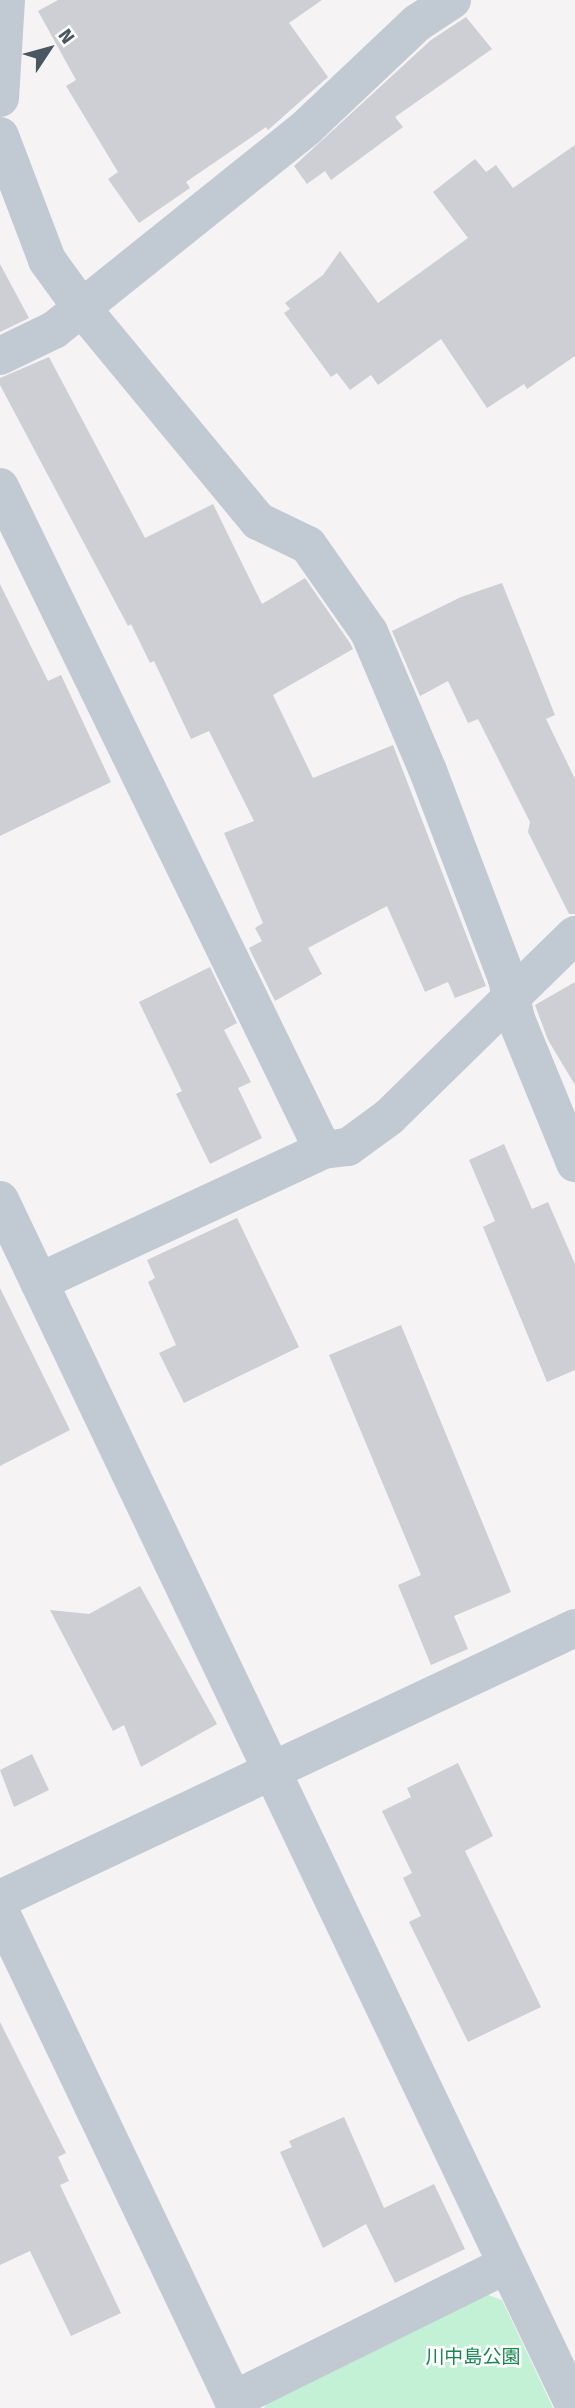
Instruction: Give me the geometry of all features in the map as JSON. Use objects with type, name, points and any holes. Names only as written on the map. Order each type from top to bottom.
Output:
[{"type":"street","points":[[0,98],[6,0]]},
{"type":"street","points":[[0,356],[54,330],[307,127],[417,23],[452,0]]},
{"type":"street","points":[[0,136],[47,260],[81,307],[258,521],[308,545],[369,632],[428,771],[510,998],[575,1163]]},
{"type":"street","points":[[0,487],[323,1150]]},
{"type":"street","points":[[39,1282],[323,1150],[348,1147],[389,1117],[575,935]]},
{"type":"street","points":[[0,1200],[575,2407]]},
{"type":"street","points":[[0,1899],[575,1628]]},
{"type":"street","points":[[0,1911],[235,2404],[506,2265]]},
{"type":"green space","name":"川中島公園","points":[[485,2294],[502,2300],[553,2408],[264,2408],[270,2397]]},
{"type":"building","points":[[58,0],[322,0],[289,23],[328,77],[268,130],[266,127],[186,182],[190,188],[139,223],[108,179],[118,172],[66,86],[76,80],[38,11]]},
{"type":"building","points":[[466,17],[492,49],[395,117],[403,127],[331,180],[325,171],[307,184],[294,166],[431,40]]},
{"type":"building","points":[[575,145],[575,356],[527,389],[524,384],[487,408],[441,339],[378,385],[371,375],[350,390],[337,373],[331,377],[284,313],[290,309],[285,303],[323,275],[340,251],[378,303],[468,238],[433,192],[475,159],[486,172],[496,165],[513,188]]},
{"type":"building","points":[[0,264],[29,318],[0,332]]},
{"type":"building","points":[[49,357],[145,538],[213,504],[262,604],[305,578],[353,649],[273,695],[313,778],[393,745],[486,986],[455,998],[448,982],[425,992],[387,906],[308,948],[322,974],[275,1001],[249,948],[262,941],[255,928],[263,923],[224,833],[254,821],[209,731],[191,739],[154,661],[150,663],[131,624],[128,626],[0,385],[0,378]]},
{"type":"building","points":[[502,583],[555,715],[546,719],[575,779],[575,914],[569,914],[528,832],[530,822],[478,719],[468,723],[448,681],[420,696],[392,631],[461,597]]},
{"type":"building","points":[[0,584],[48,681],[61,675],[111,782],[0,836]]},
{"type":"building","points":[[210,967],[237,1023],[224,1030],[251,1082],[238,1088],[262,1138],[210,1164],[176,1094],[182,1091],[139,1002]]},
{"type":"building","points":[[575,982],[575,1085],[548,1040],[535,1005]]},
{"type":"building","points":[[504,1144],[532,1209],[548,1202],[575,1264],[575,1370],[547,1382],[483,1227],[495,1221],[469,1160]]},
{"type":"building","points":[[237,1218],[299,1347],[184,1403],[159,1353],[176,1345],[148,1282],[155,1278],[147,1260]]},
{"type":"building","points":[[0,1288],[70,1430],[0,1466]]},
{"type":"building","points":[[401,1325],[511,1592],[454,1616],[468,1649],[431,1665],[398,1585],[421,1575],[329,1355]]},
{"type":"building","points":[[140,1586],[217,1724],[141,1767],[124,1725],[113,1731],[50,1610],[89,1614]]},
{"type":"building","points":[[32,1754],[49,1790],[14,1807],[0,1770]]},
{"type":"building","points":[[458,1763],[493,1836],[465,1851],[541,2007],[468,2042],[409,1922],[421,1916],[403,1878],[412,1873],[382,1811],[411,1797],[407,1788]]},
{"type":"building","points":[[0,2022],[66,2153],[58,2157],[69,2181],[60,2185],[121,2313],[71,2336],[30,2251],[0,2265]]},
{"type":"building","points":[[344,2117],[384,2208],[434,2184],[465,2249],[395,2283],[366,2224],[323,2248],[280,2152],[292,2147],[289,2141]]}]
